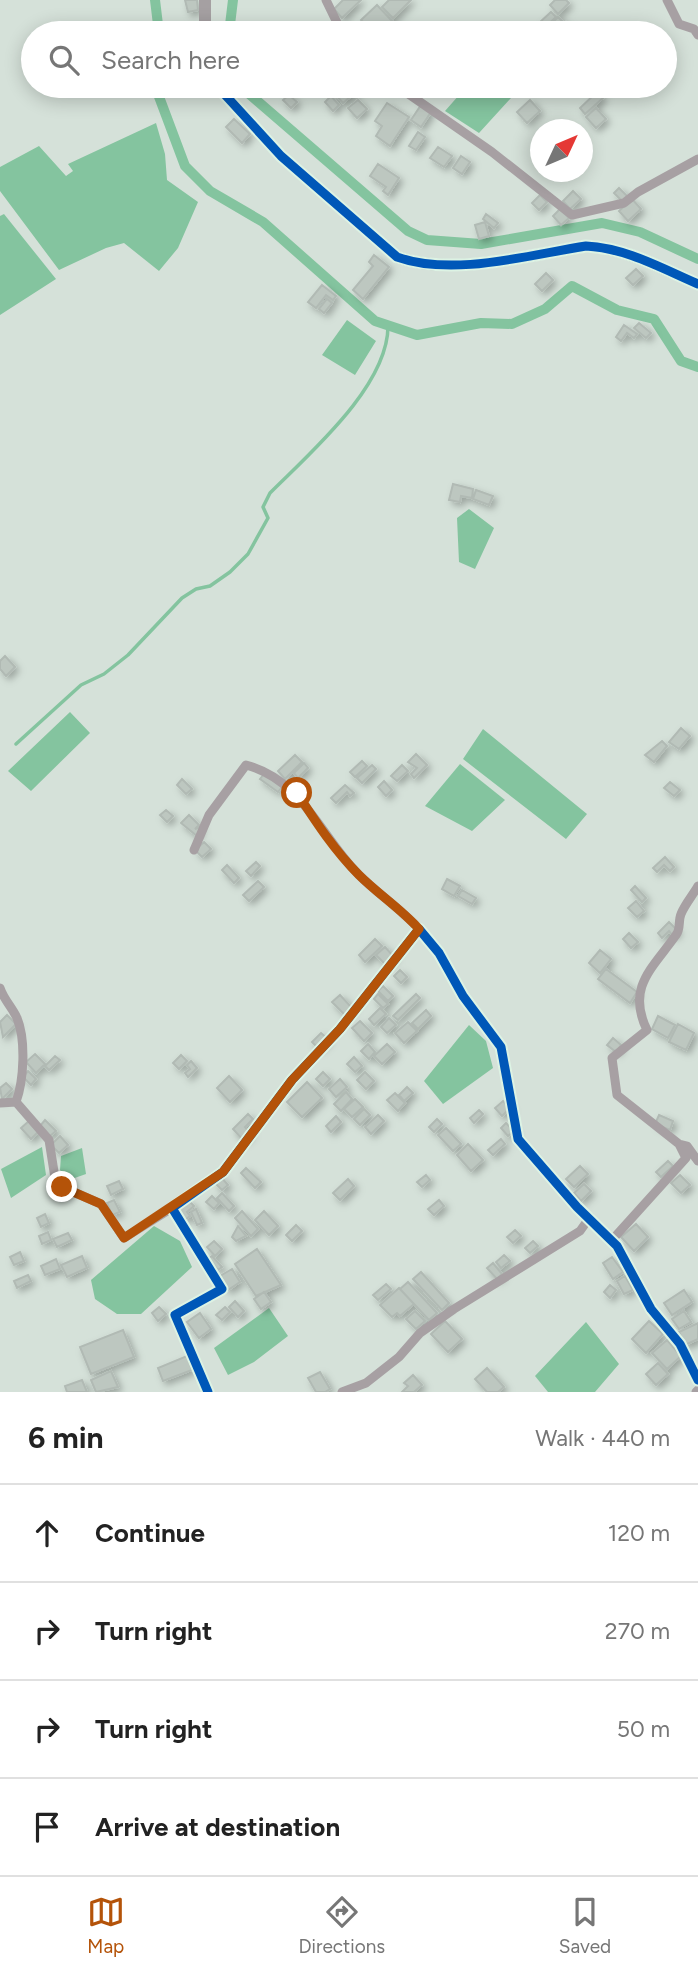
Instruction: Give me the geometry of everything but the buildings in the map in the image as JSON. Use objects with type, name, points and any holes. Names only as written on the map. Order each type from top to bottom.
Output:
[{"type":"street","points":[[205,0],[205,21]]},
{"type":"street","points":[[326,0],[336,21]]},
{"type":"street","points":[[667,0],[679,24],[697,30]]},
{"type":"street","points":[[228,98],[281,156],[397,257],[449,267],[586,246],[606,247],[622,251],[698,284]]},
{"type":"street","points":[[414,98],[492,152],[572,215],[624,203],[638,192],[698,159]]},
{"type":"street","points":[[194,850],[209,815],[246,765],[257,768],[297,793],[335,850],[361,877],[396,904],[439,953],[463,996],[501,1047],[518,1139],[577,1207],[612,1240],[651,1309],[680,1344],[698,1380]]},
{"type":"street","points":[[698,886],[680,916],[679,932],[665,947],[639,988],[638,1011],[647,1030],[612,1058],[617,1096],[679,1144],[687,1146],[698,1161]]},
{"type":"street","points":[[16,1102],[48,1140],[55,1178],[62,1187],[101,1204],[124,1238],[223,1172],[292,1080],[340,1029],[419,929]]},
{"type":"street","points":[[0,988],[17,1018],[21,1043],[20,1092],[16,1102]]},
{"type":"street","points":[[0,1103],[16,1102]]},
{"type":"street","points":[[612,1240],[686,1158],[679,1144]]},
{"type":"street","points":[[172,1208],[222,1289],[175,1315],[208,1392]]},
{"type":"street","points":[[342,1392],[366,1383],[399,1357],[420,1333],[580,1231],[590,1217]]},
{"type":"shaded area","points":[[456,98],[511,98],[479,133],[445,111]]},
{"type":"shaded area","points":[[156,123],[165,154],[167,180],[198,202],[178,248],[159,271],[124,243],[106,248],[59,270],[0,191],[0,167],[39,146],[66,176],[73,171],[68,164]]},
{"type":"shaded area","points":[[4,214],[56,279],[0,315],[0,216]]},
{"type":"shaded area","points":[[347,320],[376,341],[355,375],[322,355]]},
{"type":"shaded area","points":[[469,509],[494,528],[475,569],[459,562],[457,518]]},
{"type":"shaded area","points":[[70,712],[90,733],[31,791],[8,771]]},
{"type":"shaded area","points":[[483,729],[587,814],[566,839],[463,759]]},
{"type":"shaded area","points":[[460,764],[505,800],[472,831],[425,806]]},
{"type":"shaded area","points":[[469,1025],[486,1041],[493,1068],[443,1104],[424,1081]]},
{"type":"shaded area","points":[[42,1147],[46,1175],[11,1198],[1,1169]]},
{"type":"shaded area","points":[[82,1148],[86,1174],[69,1180],[60,1170],[61,1156]]},
{"type":"shaded area","points":[[154,1226],[180,1241],[192,1267],[141,1314],[117,1314],[95,1299],[91,1280]]},
{"type":"shaded area","points":[[269,1308],[288,1336],[254,1362],[228,1375],[214,1348]]},
{"type":"shaded area","points":[[586,1322],[619,1364],[595,1392],[548,1392],[535,1376]]},
{"type":"waterway","points":[[155,0],[158,21]]},
{"type":"waterway","points":[[230,21],[233,0]]},
{"type":"waterway","points":[[160,98],[185,166],[210,191],[263,222],[375,321],[417,335],[481,323],[512,324],[545,309],[572,286],[617,310],[654,319],[681,361],[698,367]]},
{"type":"waterway","points":[[254,98],[408,231],[427,240],[481,244],[602,223],[640,232],[698,259]]},
{"type":"waterway","points":[[16,744],[81,685],[104,674],[128,655],[182,598],[196,589],[210,586],[230,572],[248,554],[268,518],[263,507],[270,493],[325,438],[361,395],[385,349],[388,326]]},
{"type":"cycle path","points":[[228,98],[281,156],[397,257],[419,263],[466,265],[586,246],[629,255],[698,284]]},
{"type":"cycle path","points":[[208,1392],[175,1315],[222,1289],[172,1208],[223,1172],[292,1080],[340,1029],[419,929],[439,953],[463,996],[501,1047],[518,1139],[577,1207],[617,1246],[651,1309],[680,1344],[698,1380]]},
{"type":"route","points":[[62,1187],[101,1204],[124,1238],[223,1172],[292,1080],[340,1029],[419,929],[396,904],[361,877],[335,850],[297,793]]}]
